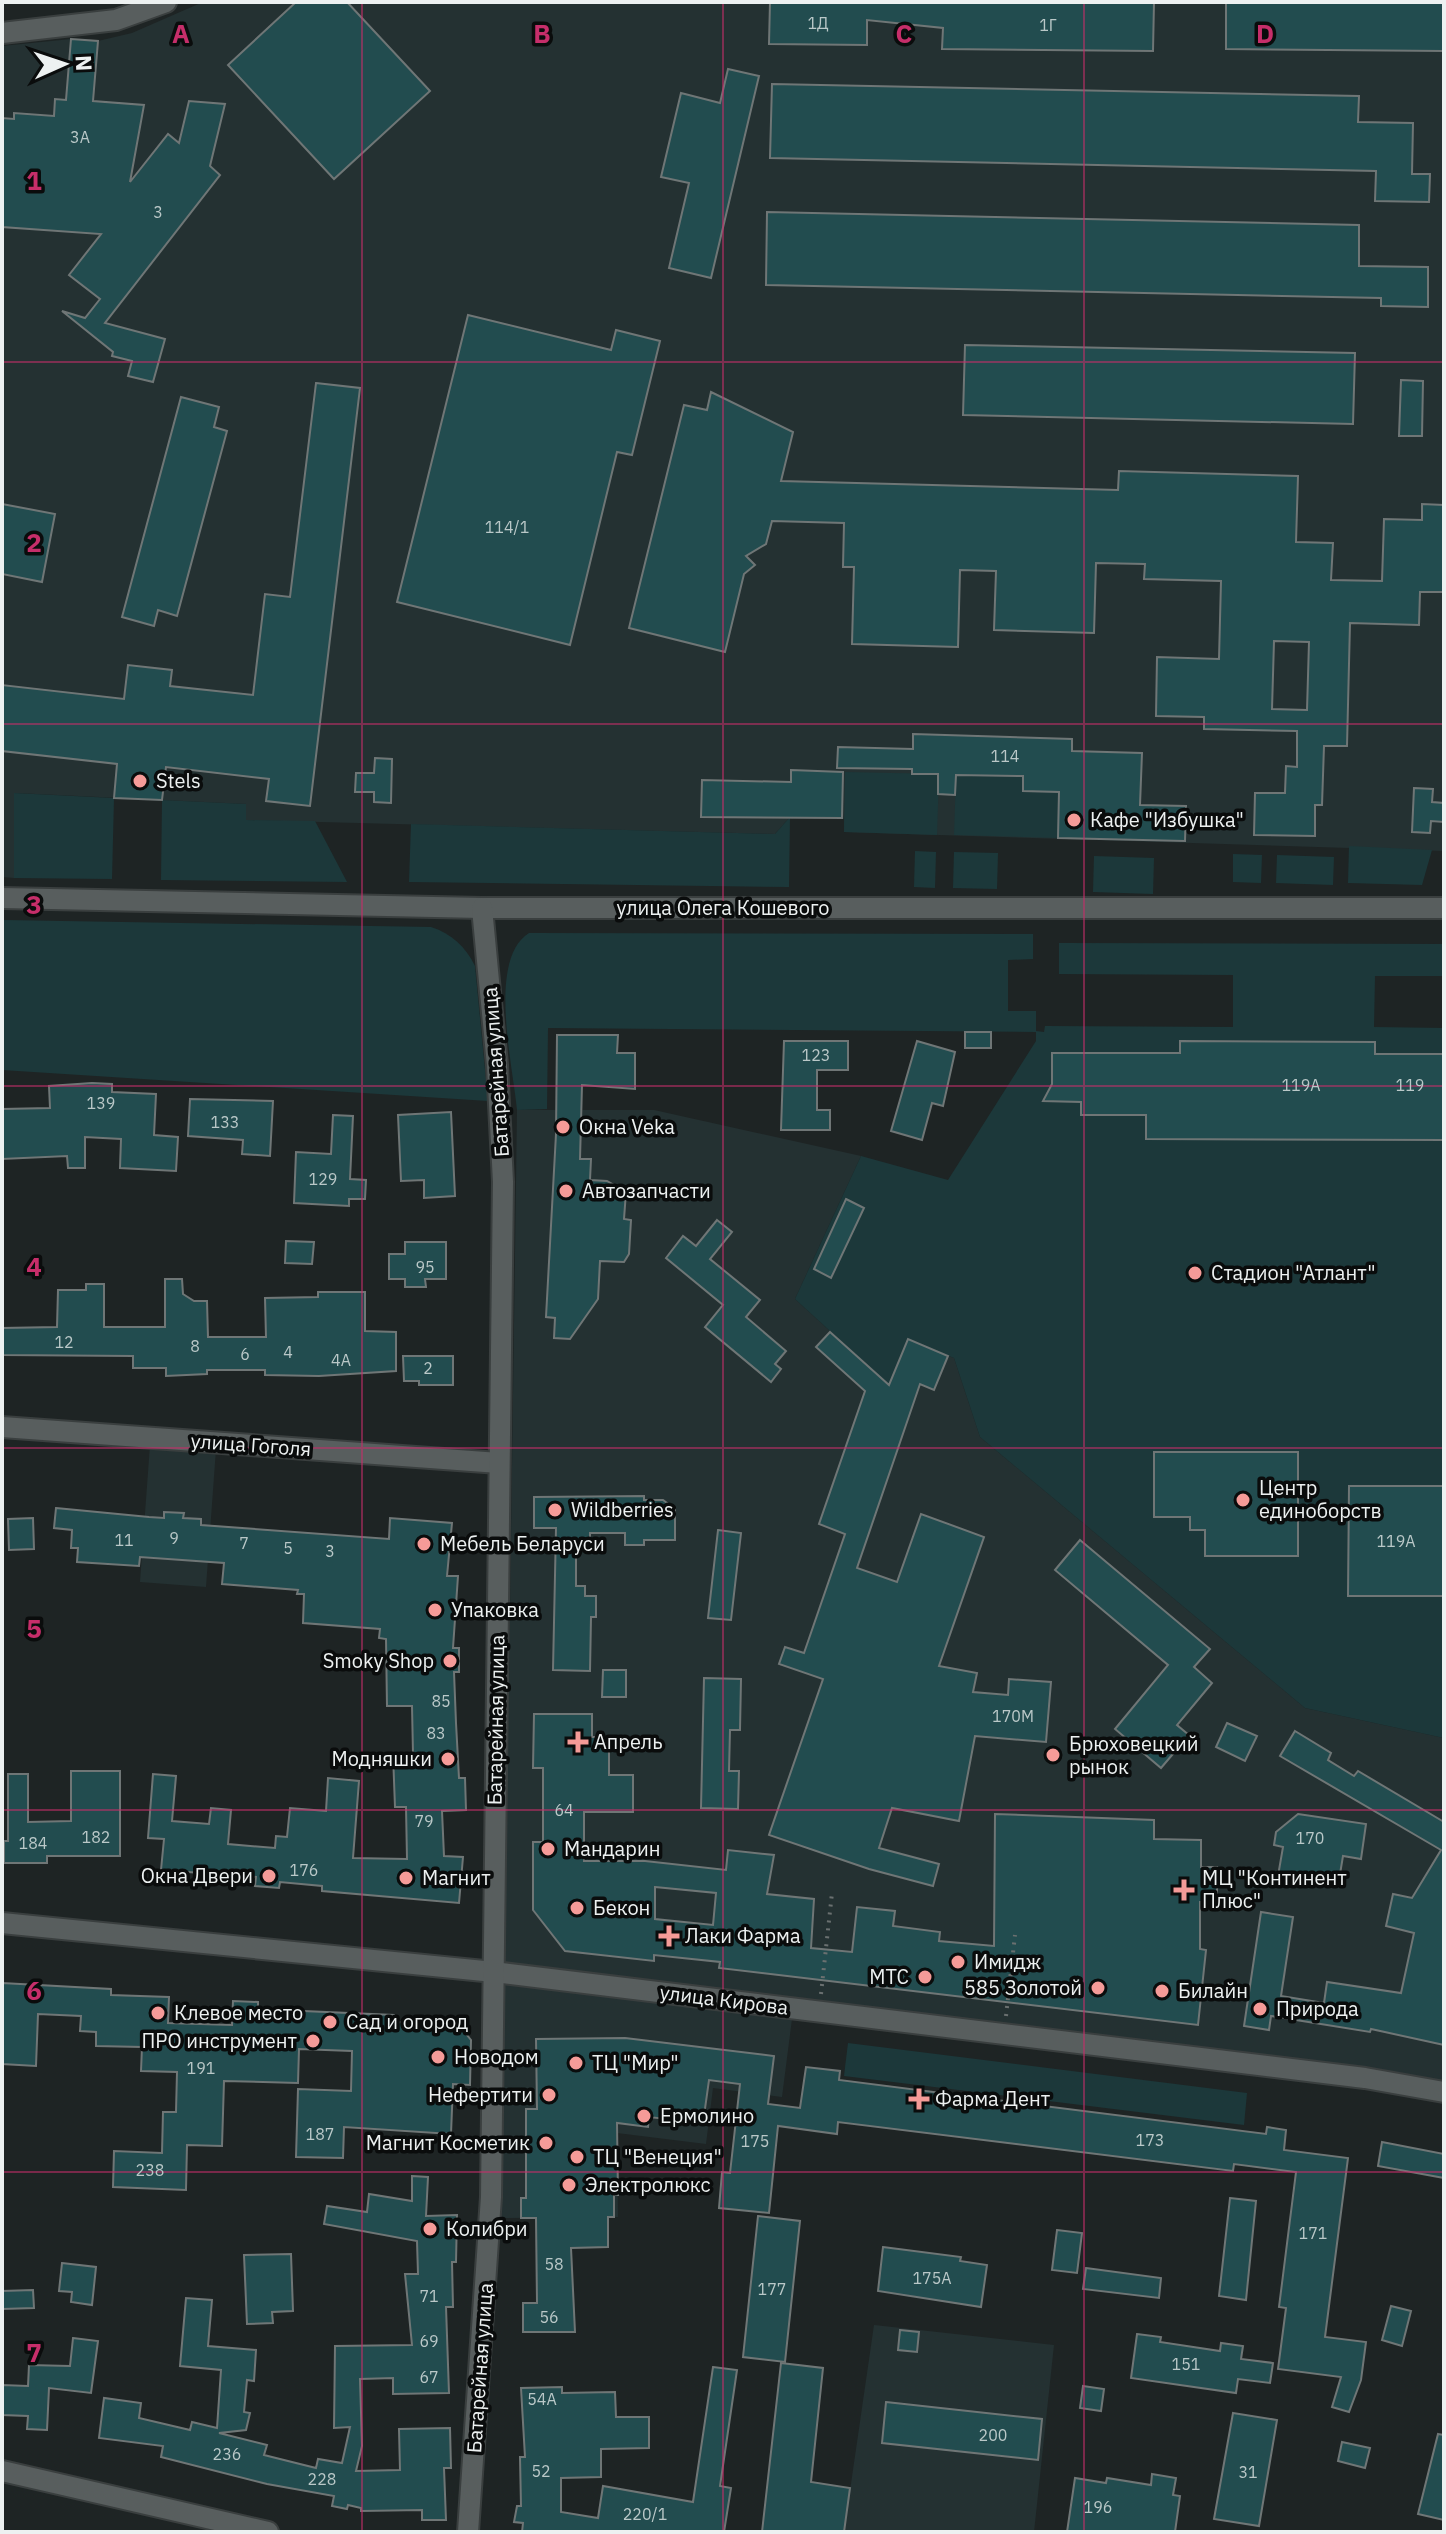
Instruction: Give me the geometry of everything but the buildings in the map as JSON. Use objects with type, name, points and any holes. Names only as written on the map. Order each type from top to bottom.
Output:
[{"type":"street","points":[[2,33],[116,20],[166,2]]},
{"type":"street","name":"улица Олега Кошевого","points":[[2,898],[482,908],[1444,908]]},
{"type":"street","name":"Батарейная улица","points":[[468,2532],[488,2252],[503,1144],[482,908]]},
{"type":"street","name":"улица Гоголя","points":[[2,1427],[499,1463]]},
{"type":"street","name":"улица Кирова","points":[[2,1923],[494,1972],[1365,2078],[1444,2092]]},
{"type":"street","points":[[2,2471],[268,2532]]},
{"type":"path","points":[[819,2011],[832,1893]]},
{"type":"path","points":[[1004,2034],[1015,1935]]},
{"type":"shaded area","points":[[203,2],[1444,2],[1444,851],[844,832],[844,819],[811,817],[790,817],[775,834],[246,820],[246,804],[15,793],[14,878],[2,877],[2,46],[71,39],[98,41],[132,33]]},
{"type":"shaded area","points":[[845,772],[939,774],[937,835],[844,832]]},
{"type":"shaded area","points":[[956,775],[1023,776],[1023,791],[1037,791],[1060,777],[1058,838],[954,835]]},
{"type":"shaded area","points":[[14,793],[114,798],[112,879],[14,878]]},
{"type":"shaded area","points":[[162,800],[246,804],[246,820],[315,821],[347,882],[161,880]]},
{"type":"shaded area","points":[[790,817],[789,887],[409,882],[411,824],[775,834]]},
{"type":"shaded area","points":[[1349,846],[1432,850],[1422,885],[1348,883]]},
{"type":"shaded area","points":[[915,851],[936,852],[935,888],[914,887]]},
{"type":"shaded area","points":[[954,852],[998,853],[997,889],[953,888]]},
{"type":"shaded area","points":[[1233,854],[1262,855],[1261,883],[1233,882]]},
{"type":"shaded area","points":[[1277,855],[1334,857],[1333,885],[1276,883]]},
{"type":"shaded area","points":[[1094,856],[1154,858],[1153,894],[1093,892]]},
{"type":"shaded area","points":[[4,920],[431,927],[457,942],[475,966],[488,1101],[2,1070]]},
{"type":"shaded area","name":"Стадион \"Атлант\"","points":[[529,933],[1033,934],[1033,959],[1008,960],[1008,1011],[1036,1011],[1036,1031],[1044,1032],[1045,1026],[1233,1027],[1233,975],[1059,974],[1059,943],[1444,944],[1444,976],[1375,976],[1374,1027],[1444,1028],[1444,1738],[1305,1708],[980,1437],[954,1358],[908,1339],[889,1385],[795,1299],[861,1156],[948,1180],[1036,1041],[1036,1032],[548,1028],[547,1109],[517,1110],[508,1041],[506,989],[509,965],[516,946]]},
{"type":"shaded area","points":[[517,1110],[654,1110],[861,1156],[795,1299],[888,1384],[908,1339],[954,1358],[980,1437],[1305,1708],[1444,1738],[1444,2084],[505,1965]]},
{"type":"shaded area","points":[[150,1445],[216,1449],[206,1587],[140,1582]]},
{"type":"shaded area","points":[[505,1984],[792,2019],[782,2097],[713,2088],[706,2144],[617,2133],[618,2217],[499,2218]]},
{"type":"shaded area","points":[[848,2043],[1247,2093],[1244,2125],[844,2076]]},
{"type":"shaded area","points":[[874,2325],[1054,2345],[1034,2532],[844,2532]]},
{"type":"place","name":"Stels","points":[[140,781]]},
{"type":"place","name":"Кафе \"Избушка\"","points":[[1074,820]]},
{"type":"place","name":"Окна Veka","points":[[563,1127]]},
{"type":"place","name":"Автозапчасти","points":[[566,1191]]},
{"type":"place","name":"Стадион \"Атлант\"","points":[[1195,1273]]},
{"type":"place","name":"Центр единоборств","points":[[1243,1500]]},
{"type":"place","name":"Wildberries","points":[[555,1510]]},
{"type":"place","name":"Мебель Беларуси","points":[[424,1544]]},
{"type":"place","name":"Упаковка","points":[[435,1610]]},
{"type":"place","name":"Smoky Shop","points":[[450,1661]]},
{"type":"place","name":"Апрель","points":[[578,1742]]},
{"type":"place","name":"Брюховецкий рынок","points":[[1053,1755]]},
{"type":"place","name":"Модняшки","points":[[448,1759]]},
{"type":"place","name":"Мандарин","points":[[548,1849]]},
{"type":"place","name":"Окна Двери","points":[[269,1876]]},
{"type":"place","name":"Магнит","points":[[406,1878]]},
{"type":"place","name":"МЦ \"Континент Плюс\"","points":[[1184,1890]]},
{"type":"place","name":"Бекон","points":[[577,1908]]},
{"type":"place","name":"Лаки Фарма","points":[[669,1936]]},
{"type":"place","name":"Имидж","points":[[958,1962]]},
{"type":"place","name":"МТС","points":[[925,1977]]},
{"type":"place","name":"585 Золотой","points":[[1098,1988]]},
{"type":"place","name":"Билайн","points":[[1162,1991]]},
{"type":"place","name":"Природа","points":[[1260,2009]]},
{"type":"place","name":"Клевое место","points":[[158,2013]]},
{"type":"place","name":"Сад и огород","points":[[330,2022]]},
{"type":"place","name":"ПРО инструмент","points":[[313,2041]]},
{"type":"place","name":"Новодом","points":[[438,2057]]},
{"type":"place","name":"ТЦ \"Мир\"","points":[[576,2063]]},
{"type":"place","name":"Нефертити","points":[[549,2095]]},
{"type":"place","name":"Фарма Дент","points":[[919,2099]]},
{"type":"place","name":"Ермолино","points":[[644,2116]]},
{"type":"place","name":"Магнит Косметик","points":[[546,2143]]},
{"type":"place","name":"ТЦ \"Венеция\"","points":[[577,2157]]},
{"type":"place","name":"Электролюкс","points":[[569,2185]]},
{"type":"place","name":"Колибри","points":[[430,2229]]}]
